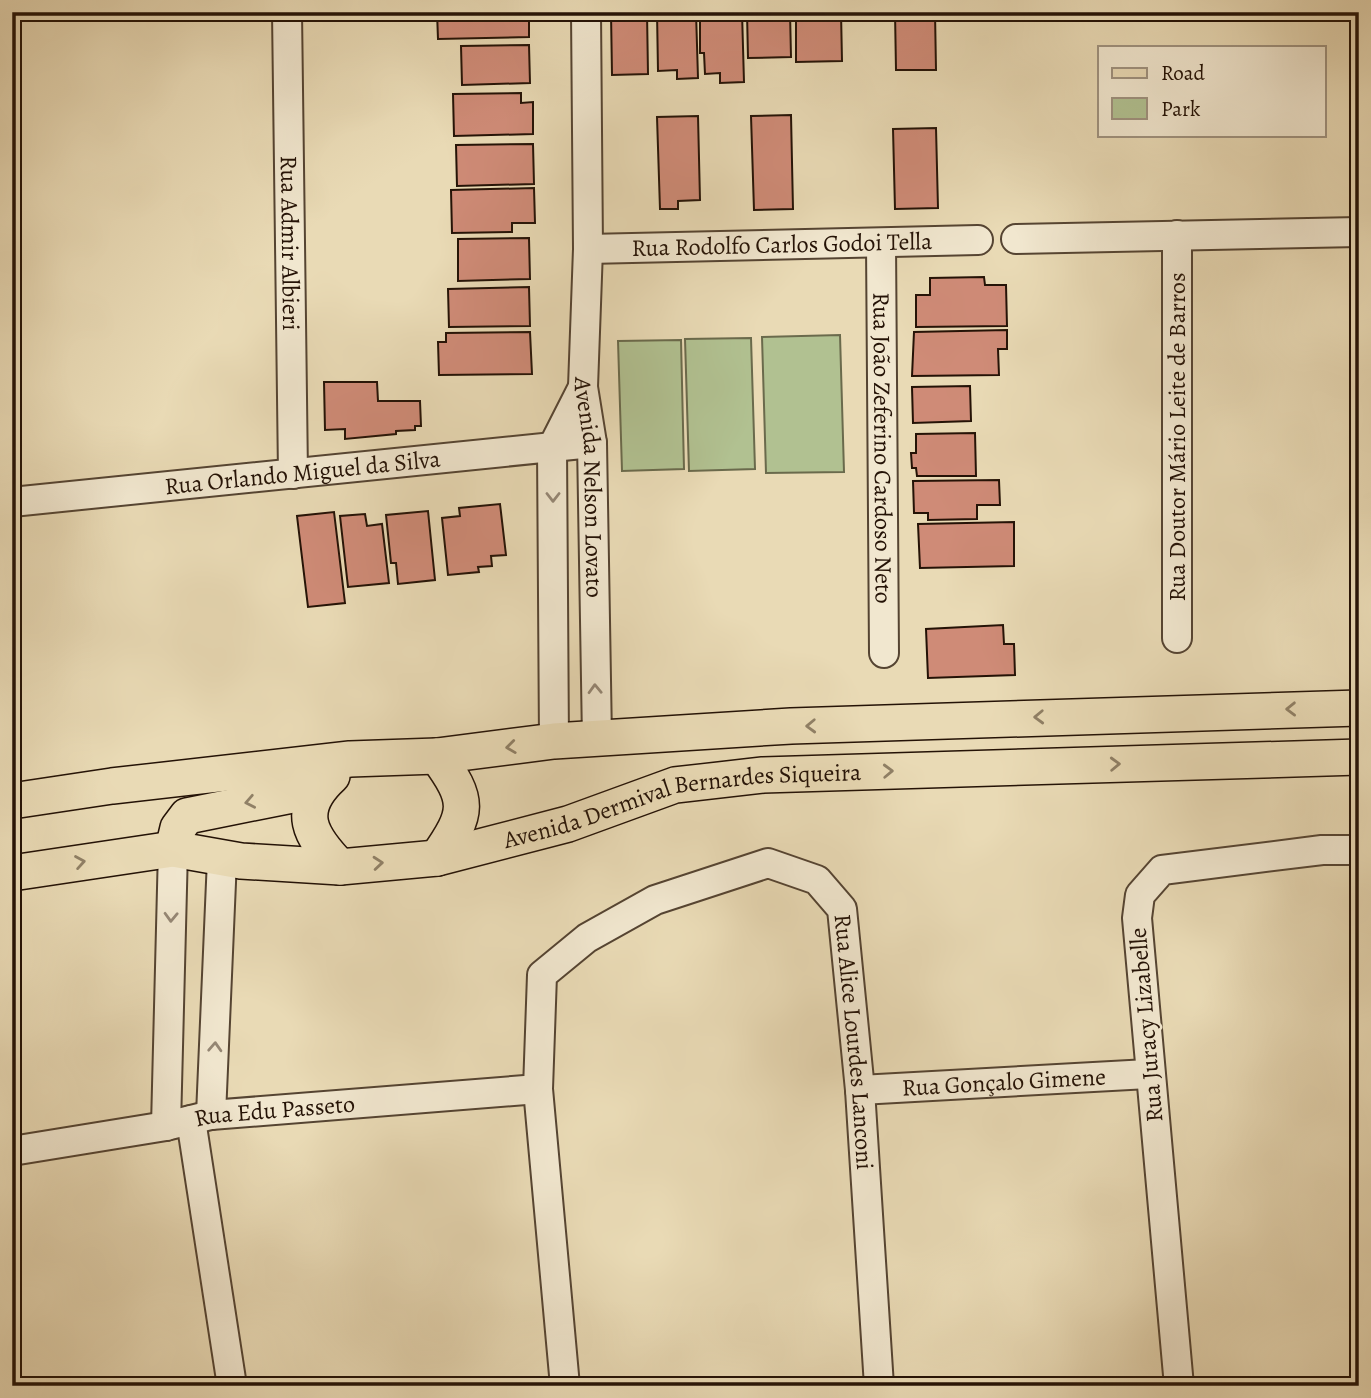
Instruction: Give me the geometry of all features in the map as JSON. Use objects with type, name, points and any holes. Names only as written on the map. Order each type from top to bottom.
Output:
[{"type":"main road","name":"Avenida Dermival Bernardes Siqueira","points":[[12,801],[350,760],[437,756],[554,741],[791,726],[1359,708]]},
{"type":"main road","points":[[437,756],[461,794],[462,814],[453,835],[437,858]]},
{"type":"main road","name":"Avenida Dermival Bernardes Siqueira","points":[[12,873],[173,849],[222,859],[340,867],[437,858],[568,824],[676,785],[763,775],[1359,757]]},
{"type":"main road","points":[[173,849],[178,828],[187,816],[317,790],[350,760]]},
{"type":"main road","points":[[317,790],[310,823],[315,840],[340,867]]},
{"type":"street","name":"Rua Admir Albieri","points":[[287,12],[293,474]]},
{"type":"street","points":[[583,387],[588,249],[586,12]]},
{"type":"street","points":[[1016,239],[1359,232]]},
{"type":"street","name":"Rua Doutor Mário Leite de Barros","points":[[1177,235],[1177,638]]},
{"type":"street","name":"Rua Rodolfo Carlos Godoi Tella","points":[[588,249],[978,240]]},
{"type":"street","name":"Rua João Zeferino Cardoso Neto","points":[[881,243],[884,653]]},
{"type":"street","name":"Avenida Nelson Lovato","points":[[583,387],[592,443],[597,739]]},
{"type":"street","name":"Avenida Nelson Lovato","points":[[554,741],[552,448],[583,387]]},
{"type":"street","name":"Rua Orlando Miguel da Silva","points":[[12,502],[592,443]]},
{"type":"street","points":[[173,849],[189,1120],[232,1386]]},
{"type":"street","name":"Rua Juracy Lizabelle","points":[[1179,1386],[1149,1074],[1137,918],[1140,895],[1162,870],[1322,850],[1359,850]]},
{"type":"street","points":[[189,1120],[222,859]]},
{"type":"street","name":"Rua Alice Lourdes Lanconi","points":[[565,1386],[538,1089],[542,975],[587,938],[655,900],[768,863],[817,880],[842,909],[860,1090],[879,1386]]},
{"type":"street","name":"Rua Gonçalo Gimene","points":[[860,1090],[1149,1074]]},
{"type":"street","name":"Rua Edu Passeto","points":[[12,1151],[189,1120],[538,1089]]},
{"type":"green space","points":[[840,335],[844,472],[766,473],[762,337]]},
{"type":"green space","points":[[751,338],[755,469],[689,471],[685,339]]},
{"type":"green space","points":[[681,340],[684,469],[622,471],[618,341]]},
{"type":"building","points":[[437,12],[529,12],[529,37],[438,39]]},
{"type":"building","points":[[647,12],[648,74],[612,75],[611,13]]},
{"type":"building","points":[[657,12],[696,12],[698,78],[677,79],[677,70],[658,71]]},
{"type":"building","points":[[703,12],[742,12],[744,82],[720,83],[720,73],[705,74],[704,53],[700,53],[700,18],[703,18]]},
{"type":"building","points":[[747,12],[790,12],[791,57],[748,58]]},
{"type":"building","points":[[796,12],[841,12],[842,61],[796,62]]},
{"type":"building","points":[[895,12],[935,12],[936,70],[896,70]]},
{"type":"building","points":[[529,45],[530,83],[462,85],[461,46]]},
{"type":"building","points":[[521,93],[521,103],[533,102],[533,134],[454,136],[453,94]]},
{"type":"building","points":[[791,115],[793,209],[754,210],[751,116]]},
{"type":"building","points":[[698,116],[700,200],[678,201],[678,209],[660,209],[657,117]]},
{"type":"building","points":[[936,128],[938,208],[895,209],[893,129]]},
{"type":"building","points":[[533,144],[534,184],[457,186],[456,145]]},
{"type":"building","points":[[534,188],[535,223],[512,223],[512,232],[452,233],[451,190]]},
{"type":"building","points":[[529,238],[530,279],[458,281],[458,239]]},
{"type":"building","points":[[984,277],[985,285],[1006,285],[1007,326],[916,327],[916,295],[930,295],[930,278]]},
{"type":"building","points":[[529,287],[530,326],[449,327],[448,289]]},
{"type":"building","points":[[1007,330],[1007,349],[998,349],[999,375],[912,376],[914,332]]},
{"type":"building","points":[[530,332],[532,374],[439,375],[438,342],[446,342],[446,333]]},
{"type":"building","points":[[324,382],[377,382],[378,401],[420,401],[421,426],[415,426],[415,430],[396,431],[396,434],[345,439],[345,429],[325,430]]},
{"type":"building","points":[[970,386],[971,421],[913,423],[912,387]]},
{"type":"building","points":[[975,433],[976,476],[917,476],[916,468],[912,468],[911,453],[916,453],[916,434]]},
{"type":"building","points":[[999,480],[1000,505],[977,505],[977,519],[928,520],[928,513],[914,513],[913,481]]},
{"type":"building","points":[[500,504],[506,555],[491,556],[492,566],[478,567],[479,572],[448,575],[442,518],[460,516],[459,508]]},
{"type":"building","points":[[428,511],[435,580],[398,584],[396,563],[391,563],[386,515]]},
{"type":"building","points":[[334,512],[345,603],[308,607],[297,516]]},
{"type":"building","points":[[365,514],[367,526],[382,524],[389,583],[348,587],[340,516]]},
{"type":"building","points":[[1014,522],[1014,566],[920,568],[918,524]]},
{"type":"building","points":[[1003,625],[1004,644],[1014,644],[1015,675],[928,678],[926,629]]}]
